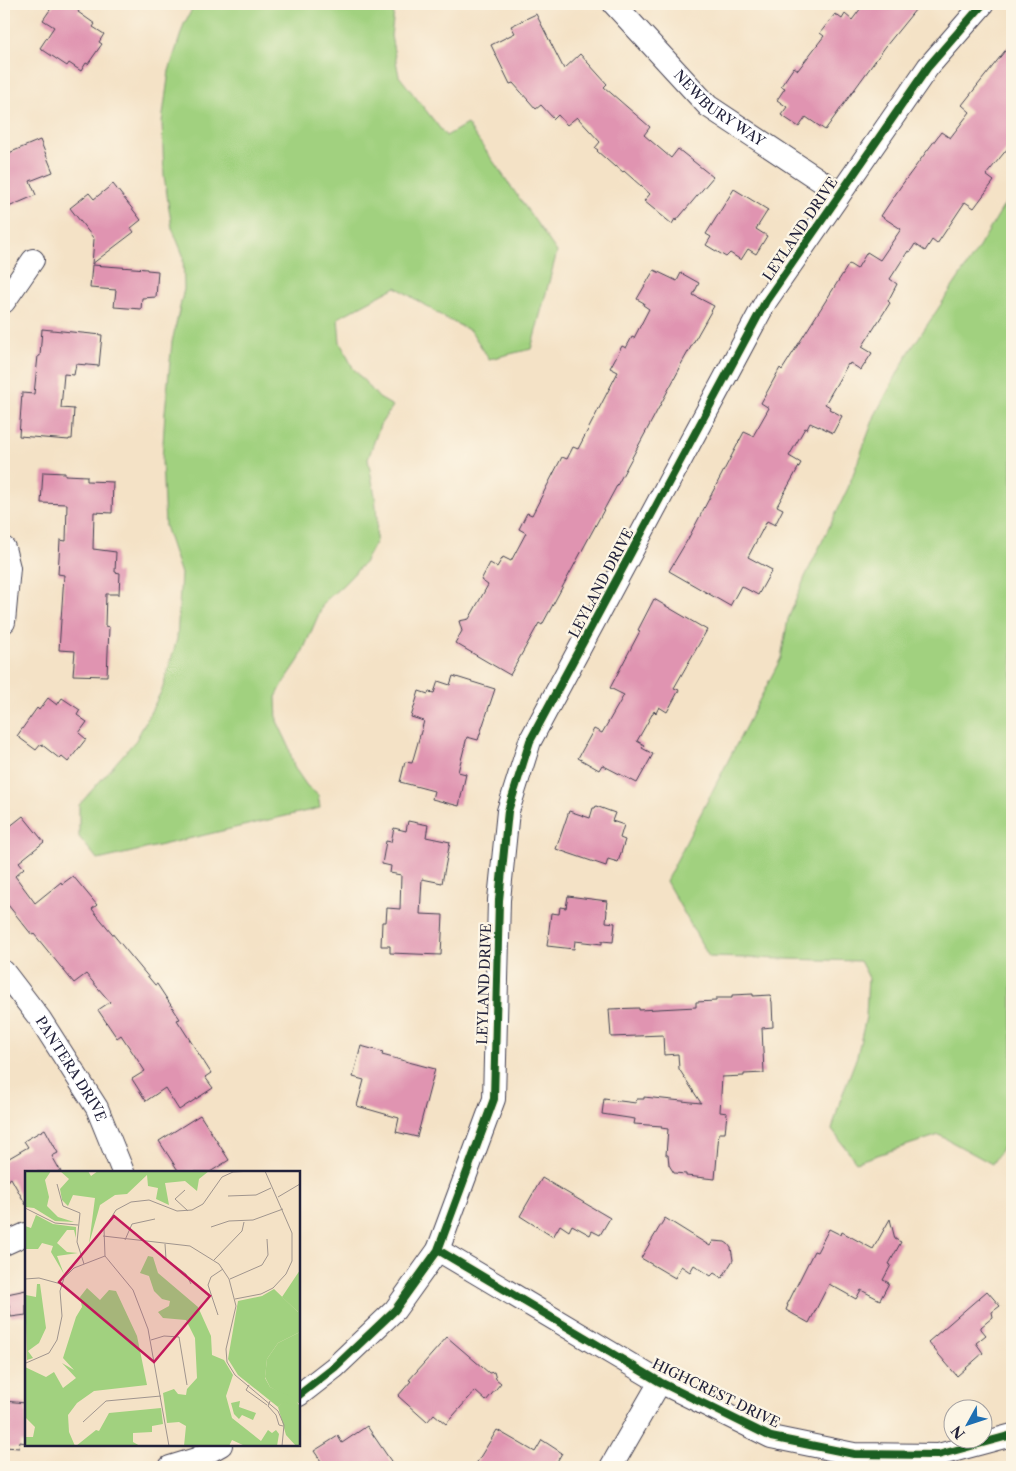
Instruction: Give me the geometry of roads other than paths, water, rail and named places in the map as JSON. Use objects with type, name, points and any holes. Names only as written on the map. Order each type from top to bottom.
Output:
[{"type":"street","name":"NEWBURY WAY","points":[[614,4],[708,106],[840,193]]},
{"type":"street","name":"LEYLAND DRIVE","points":[[300,1394],[335,1367],[395,1310],[438,1250],[494,1099],[500,890],[508,811],[530,741],[766,301],[928,68],[983,4]]},
{"type":"street","points":[[4,302],[33,260]]},
{"type":"street","points":[[4,548],[9,568],[4,622]]},
{"type":"street","name":"PANTERA DRIVE","points":[[4,972],[40,1019],[97,1108],[123,1171]]},
{"type":"street","points":[[4,1244],[25,1234]]},
{"type":"street","name":"HIGHCREST DRIVE","points":[[438,1250],[660,1382],[772,1437],[854,1454],[938,1455],[1012,1435]]},
{"type":"street","points":[[611,1467],[660,1382]]},
{"type":"street","points":[[170,1467],[196,1459],[219,1446]]}]
